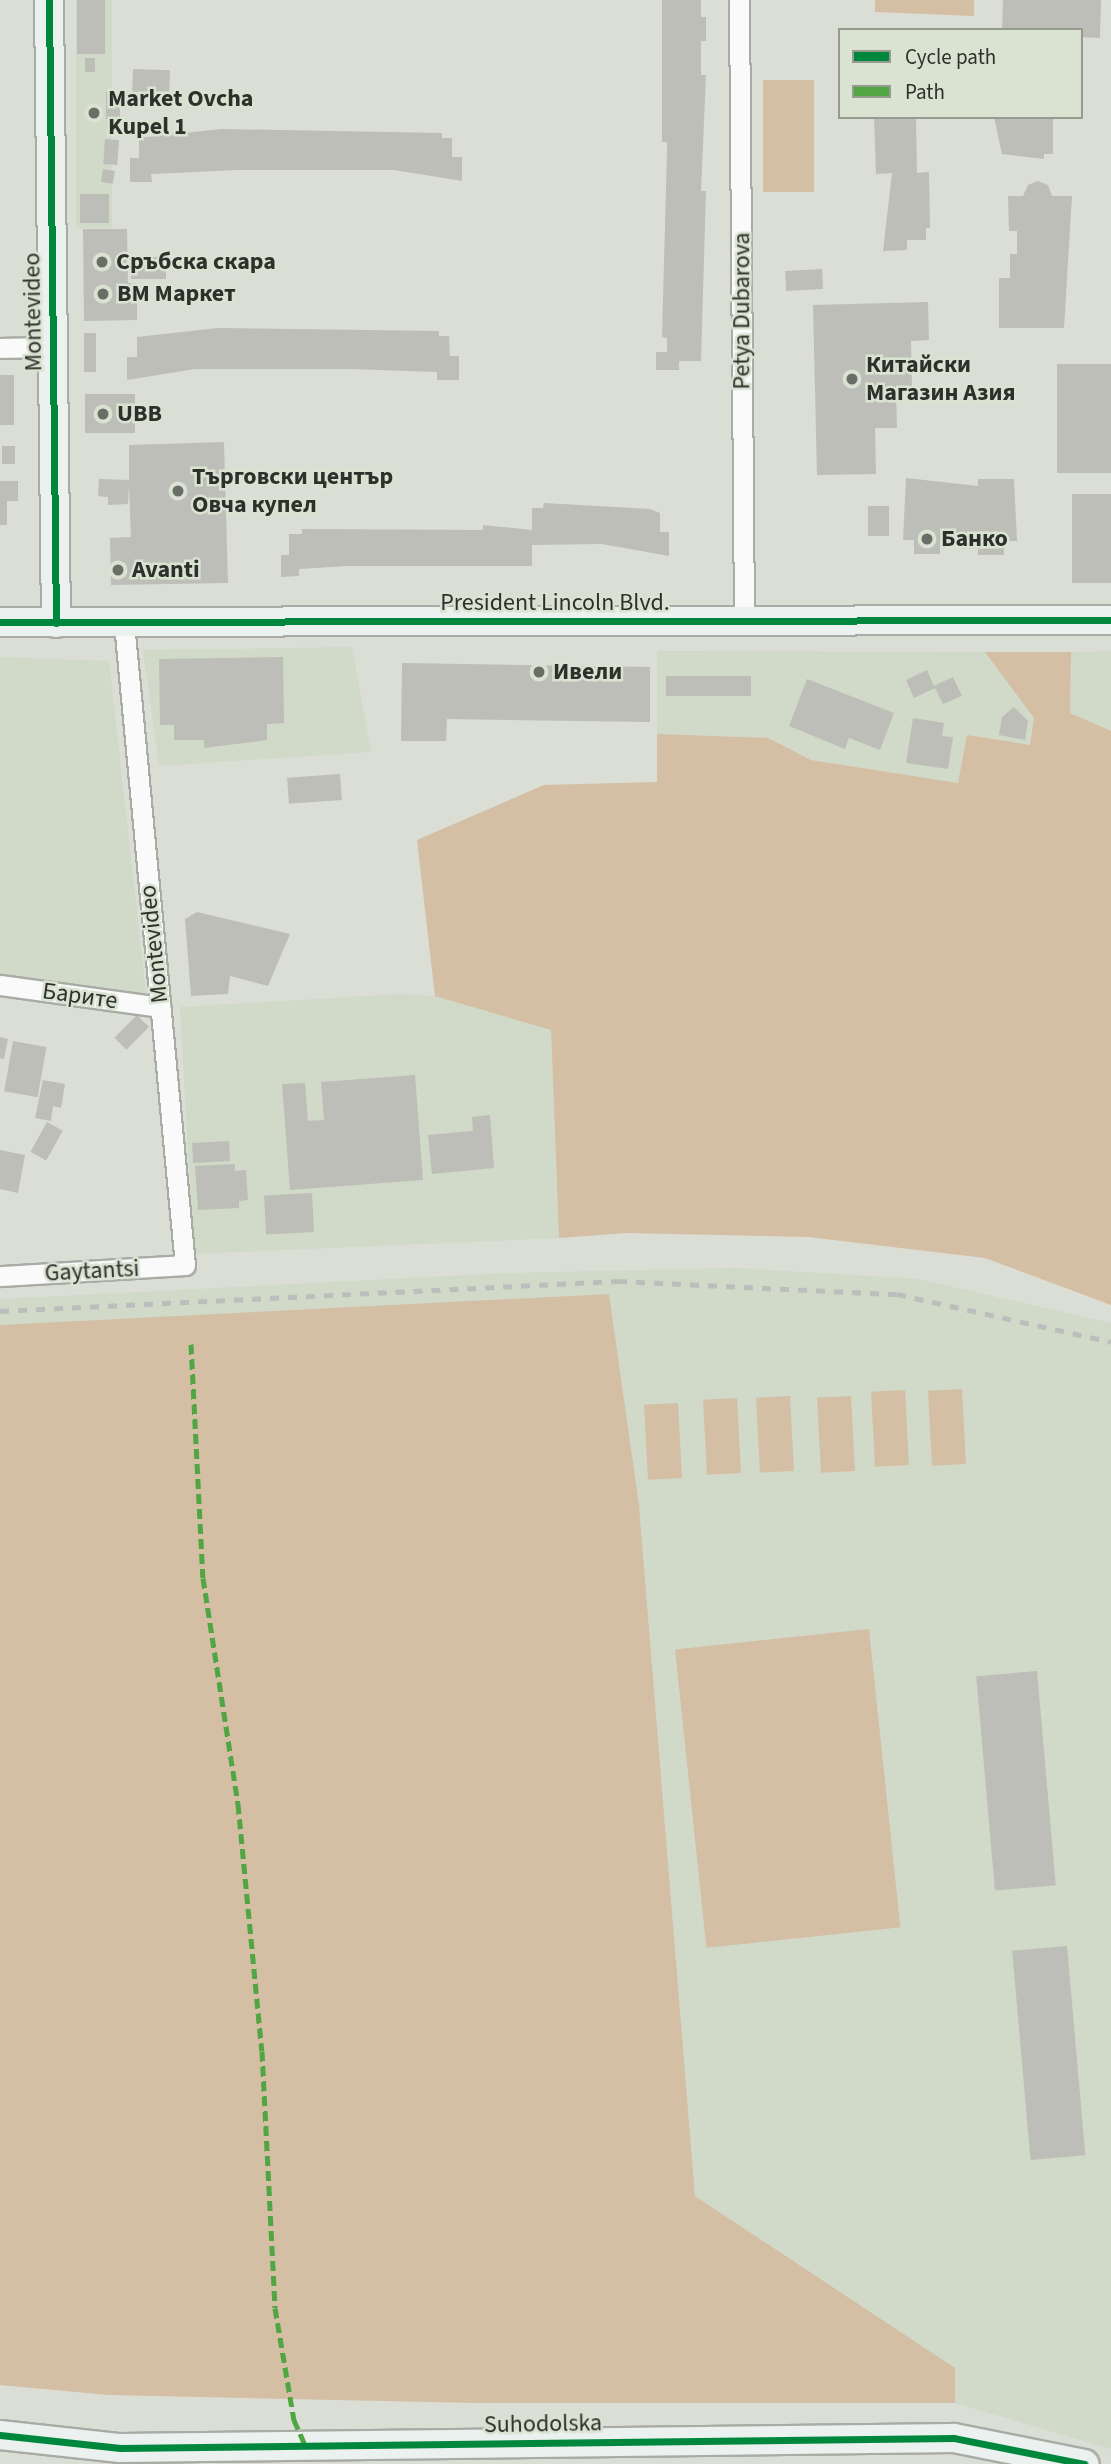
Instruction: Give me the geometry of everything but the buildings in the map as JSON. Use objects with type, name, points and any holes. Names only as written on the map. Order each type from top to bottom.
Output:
[{"type":"street","name":"Montevideo","points":[[49,0],[56,623]]},
{"type":"street","name":"Petya Dubarova","points":[[739,0],[744,623]]},
{"type":"street","points":[[0,348],[53,347]]},
{"type":"street","name":"President Lincoln Blvd.","points":[[0,622],[744,623],[1111,620]]},
{"type":"street","name":"Montevideo","points":[[124,623],[185,1265]]},
{"type":"street","name":"Барите","points":[[0,985],[160,1007]]},
{"type":"street","name":"Gaytantsi","points":[[0,1276],[185,1265]]},
{"type":"street","name":"Suhodolska","points":[[0,2435],[120,2448],[306,2455],[954,2438],[1084,2464]]},
{"type":"shaded area","name":"Market Ovcha Kupel 1","points":[[76,0],[112,0],[112,228],[76,228]]},
{"type":"shaded area","points":[[875,0],[974,0],[974,16],[875,12]]},
{"type":"shaded area","points":[[763,80],[814,80],[814,192],[763,192]]},
{"type":"shaded area","points":[[352,647],[371,752],[159,766],[143,650]]},
{"type":"shaded area","points":[[657,651],[985,652],[1034,718],[1030,745],[959,783],[811,760],[768,738],[657,734]]},
{"type":"shaded area","points":[[1111,651],[1111,731],[1070,713],[1071,652]]},
{"type":"shaded area","points":[[985,652],[1071,652],[1070,713],[1111,731],[1111,1305],[985,1258],[808,1237],[627,1233],[559,1238],[551,1030],[435,996],[417,840],[544,785],[657,782],[657,734],[768,738],[811,760],[958,783],[967,735],[1030,745],[1034,718]]},
{"type":"shaded area","points":[[0,657],[109,661],[146,994],[0,974]]},
{"type":"shaded area","points":[[400,994],[435,996],[551,1030],[559,1238],[194,1254],[180,1007]]},
{"type":"shaded area","points":[[737,1268],[918,1279],[1111,1323],[1111,2449],[955,2403],[955,2368],[695,2196],[639,1505],[609,1295],[0,1325],[0,1299],[508,1273]]},
{"type":"shaded area","points":[[609,1294],[639,1505],[695,2196],[955,2368],[955,2403],[477,2403],[109,2395],[0,2385],[0,1325]]},
{"type":"shaded area","points":[[962,1389],[966,1464],[932,1466],[928,1391]]},
{"type":"shaded area","points":[[905,1390],[909,1465],[875,1467],[871,1392]]},
{"type":"shaded area","points":[[790,1396],[794,1471],[760,1473],[756,1398]]},
{"type":"shaded area","points":[[851,1396],[855,1471],[821,1473],[817,1398]]},
{"type":"shaded area","points":[[737,1398],[741,1473],[707,1475],[703,1400]]},
{"type":"shaded area","points":[[678,1403],[682,1478],[648,1480],[644,1405]]},
{"type":"shaded area","points":[[869,1629],[900,1927],[706,1948],[675,1649]]},
{"type":"railway","points":[[0,1311],[618,1281],[897,1294],[1111,1342]]},
{"type":"marked path","points":[[191,1344],[203,1578],[238,1804],[262,2051],[275,2308],[294,2420],[306,2447]]},
{"type":"cycle path","points":[[49,0],[56,623]]},
{"type":"cycle path","points":[[0,622],[1111,620]]},
{"type":"cycle path","points":[[0,2435],[120,2448],[954,2438],[1084,2464]]},
{"type":"place","name":"Market Ovcha Kupel 1","points":[[94,113]]},
{"type":"place","name":"Сръбска скара","points":[[102,262]]},
{"type":"place","name":"ВМ Маркет","points":[[103,294]]},
{"type":"place","name":"Китайски Магазин Азия","points":[[852,379]]},
{"type":"place","name":"UBB","points":[[103,414]]},
{"type":"place","name":"Търговски център Овча купел","points":[[178,491]]},
{"type":"place","name":"Банко","points":[[927,539]]},
{"type":"place","name":"Avanti","points":[[118,570]]},
{"type":"place","name":"Ивели","points":[[539,672]]}]
